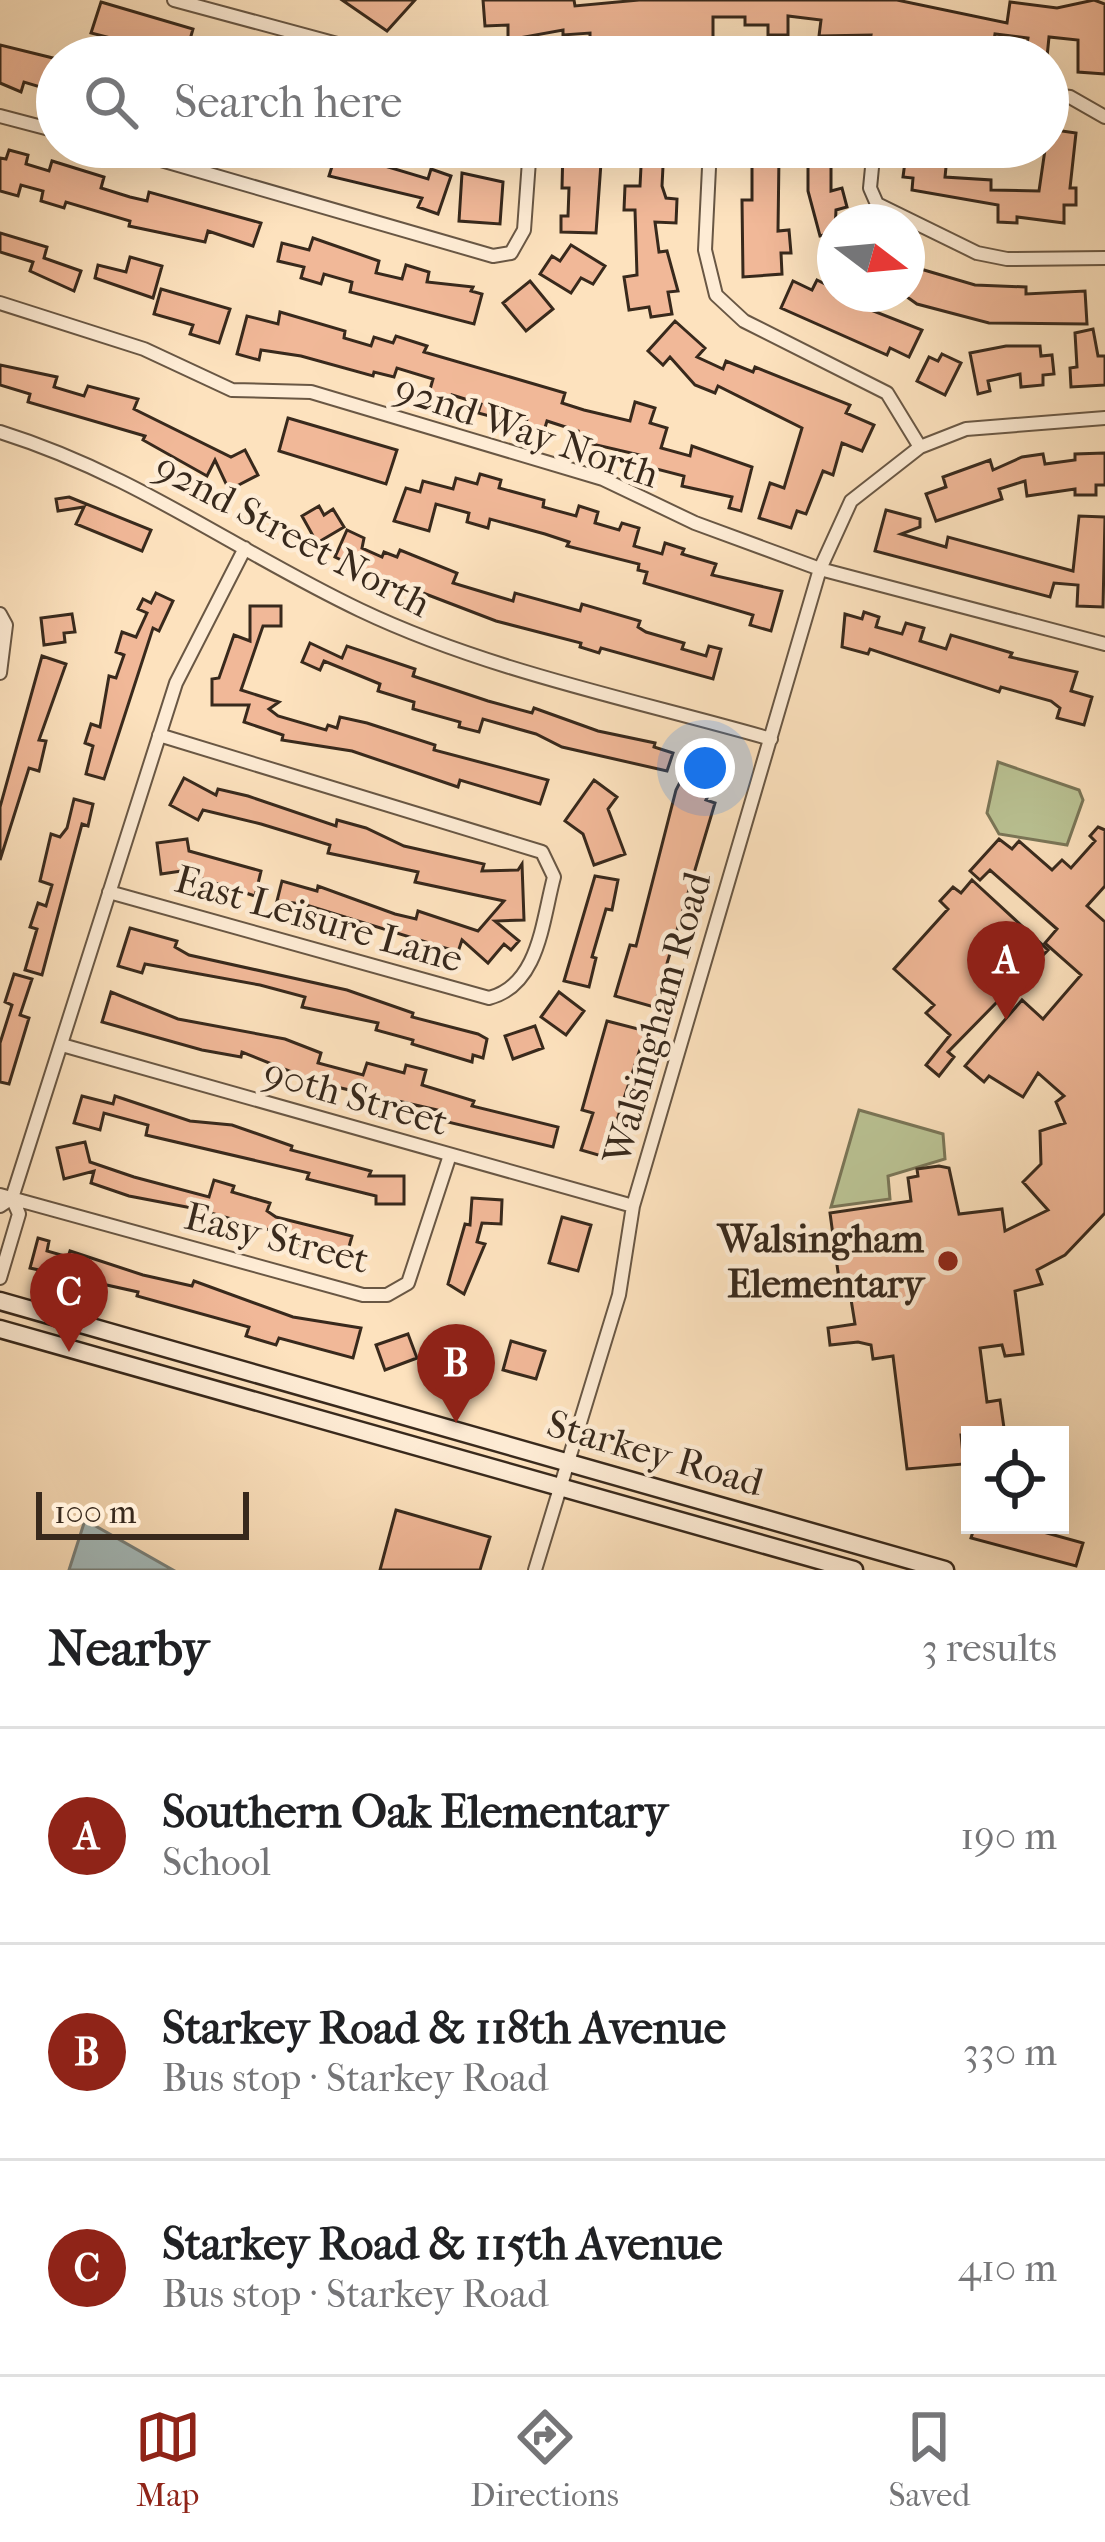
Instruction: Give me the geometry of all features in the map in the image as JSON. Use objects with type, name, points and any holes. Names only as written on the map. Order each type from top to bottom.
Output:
[{"type":"main road","name":"Starkey Road","points":[[0,1301],[945,1570]]},
{"type":"main road","name":"Starkey Road","points":[[0,1329],[854,1570]]},
{"type":"street","points":[[174,0],[308,36]]},
{"type":"street","points":[[1069,97],[1105,117]]},
{"type":"street","points":[[0,116],[36,125]]},
{"type":"street","points":[[189,168],[493,256],[511,253],[524,230],[528,168]]},
{"type":"street","points":[[709,168],[705,250],[716,296],[744,322],[887,393],[920,447]]},
{"type":"street","points":[[872,168],[870,188],[877,205],[977,253],[1006,260],[1105,258]]},
{"type":"street","name":"92nd Way North","points":[[0,303],[144,349],[232,389],[311,392],[603,479],[695,524],[820,569],[1105,644]]},
{"type":"street","name":"Walsingham Road","points":[[535,1570],[619,1295],[633,1206],[820,569],[851,501],[920,447],[966,429],[1105,418]]},
{"type":"street","name":"92nd Street North","points":[[0,432],[70,454],[176,506],[359,610],[434,642],[771,739]]},
{"type":"street","points":[[0,1278],[20,1214],[4,1200],[62,1045],[159,735],[192,647],[245,548]]},
{"type":"street","points":[[0,614],[6,625],[0,673]]},
{"type":"street","name":"East Leisure Lane","points":[[109,892],[489,998],[512,992],[526,974],[554,877],[542,852],[159,735]]},
{"type":"street","name":"90th Street","points":[[62,1045],[633,1206]]},
{"type":"street","name":"Easy Street","points":[[4,1200],[364,1295],[387,1295],[409,1283],[450,1155]]},
{"type":"green space","points":[[998,762],[1079,790],[1083,800],[1067,845],[999,834],[987,813]]},
{"type":"green space","points":[[859,1110],[943,1134],[945,1159],[888,1176],[890,1199],[831,1207]]},
{"type":"water","points":[[85,1520],[173,1570],[69,1570]]},
{"type":"building","points":[[342,0],[415,0],[387,31]]},
{"type":"building","points":[[483,0],[574,0],[575,6],[639,0],[897,0],[1007,23],[1010,2],[1057,8],[1094,0],[1105,4],[1105,74],[1078,72],[1078,40],[1069,36],[819,36],[821,20],[788,16],[788,35],[768,35],[768,25],[745,25],[745,17],[713,17],[713,36],[563,35],[563,30],[508,36],[508,25],[485,26]]},
{"type":"building","points":[[101,2],[193,29],[191,36],[91,33]]},
{"type":"building","points":[[0,45],[36,54],[36,86],[24,82],[21,92],[0,83]]},
{"type":"building","points":[[1069,132],[1076,133],[1070,188],[1076,188],[1076,205],[1064,205],[1064,223],[1017,217],[1017,223],[998,222],[998,205],[912,190],[913,178],[903,177],[904,168],[946,168],[945,177],[991,180],[991,190],[1039,191],[1042,168],[1069,168]]},
{"type":"building","points":[[9,150],[28,155],[26,164],[36,168],[75,168],[104,177],[101,188],[130,197],[147,201],[149,192],[261,223],[253,246],[208,231],[205,242],[129,226],[130,221],[66,202],[64,208],[41,201],[43,191],[21,185],[18,196],[0,191],[0,158],[6,159]]},
{"type":"building","points":[[331,168],[391,168],[428,179],[431,169],[451,176],[438,214],[418,207],[422,198],[329,176]]},
{"type":"building","points":[[562,168],[601,168],[596,233],[561,232],[561,216],[568,216],[569,188],[562,188]]},
{"type":"building","points":[[641,168],[663,168],[666,198],[677,199],[676,223],[655,222],[659,252],[667,251],[678,291],[668,292],[672,314],[651,317],[649,307],[629,310],[624,277],[637,275],[635,210],[624,210],[625,186],[640,186]]},
{"type":"building","points":[[752,168],[779,168],[778,231],[789,230],[791,253],[781,253],[782,274],[743,277],[742,200],[752,200]]},
{"type":"building","points":[[808,168],[831,168],[831,191],[842,188],[846,204],[817,204],[817,225],[808,191]]},
{"type":"building","points":[[462,173],[503,182],[500,224],[459,221]]},
{"type":"building","points":[[0,233],[47,247],[44,258],[81,271],[74,291],[30,271],[33,262],[0,252]]},
{"type":"building","points":[[313,238],[379,261],[376,273],[402,279],[406,265],[429,272],[427,282],[473,287],[471,291],[482,294],[474,324],[350,292],[352,282],[324,274],[321,284],[301,278],[304,267],[278,261],[282,243],[309,250]]},
{"type":"building","points":[[571,245],[605,266],[593,284],[581,278],[571,293],[540,274],[552,256],[560,261]]},
{"type":"building","points":[[130,257],[162,266],[153,298],[95,278],[98,265],[126,272]]},
{"type":"building","points":[[925,270],[975,285],[1026,287],[1026,294],[1085,291],[1087,324],[989,323],[925,306]]},
{"type":"building","points":[[817,280],[817,312],[876,312],[922,330],[909,357],[890,348],[887,355],[781,308],[793,281],[812,290]]},
{"type":"building","points":[[530,281],[553,309],[526,331],[503,303]]},
{"type":"building","points":[[161,289],[230,309],[219,343],[190,334],[193,325],[154,314]]},
{"type":"building","points":[[280,312],[345,331],[344,338],[371,346],[374,337],[393,343],[396,336],[427,346],[424,352],[565,393],[562,403],[584,410],[630,421],[635,402],[655,408],[650,423],[667,428],[661,448],[690,456],[692,446],[752,467],[741,511],[729,508],[732,497],[682,486],[684,476],[637,464],[640,455],[575,440],[578,431],[547,421],[544,431],[525,426],[528,416],[500,408],[497,418],[478,413],[481,404],[452,395],[449,406],[427,400],[433,379],[397,368],[394,377],[374,372],[373,376],[261,350],[259,360],[237,354],[247,316],[278,324]]},
{"type":"building","points":[[675,321],[705,348],[697,357],[723,369],[726,361],[753,372],[755,367],[850,405],[846,413],[874,425],[862,451],[842,443],[833,475],[823,471],[806,514],[797,511],[791,528],[759,518],[770,483],[784,488],[802,428],[718,386],[715,393],[695,385],[670,357],[663,365],[648,351]]},
{"type":"building","points":[[1093,329],[1098,356],[1105,356],[1105,385],[1071,387],[1070,368],[1077,367],[1075,333]]},
{"type":"building","points":[[1040,346],[1041,356],[1052,355],[1054,374],[1043,375],[1043,385],[1021,387],[1020,374],[988,381],[990,391],[978,394],[970,353]]},
{"type":"building","points":[[942,354],[961,363],[945,395],[917,381],[929,357],[938,361]]},
{"type":"building","points":[[0,365],[57,377],[54,387],[84,396],[88,386],[138,399],[134,409],[231,457],[245,450],[258,475],[229,490],[215,460],[207,476],[143,440],[145,436],[28,402],[30,394],[0,385]]},
{"type":"building","points":[[288,418],[397,450],[386,484],[279,451]]},
{"type":"building","points":[[1105,453],[1105,485],[1096,485],[1096,495],[1075,495],[1075,489],[1027,496],[1025,481],[999,489],[1002,499],[936,521],[926,494],[946,487],[943,477],[990,460],[993,470],[1022,457],[1043,454],[1045,464],[1075,460],[1075,454]]},
{"type":"building","points":[[480,474],[501,480],[499,488],[544,500],[543,507],[576,516],[579,506],[598,512],[595,523],[619,530],[622,523],[639,528],[634,546],[662,554],[665,543],[684,549],[682,554],[716,564],[712,575],[782,591],[771,631],[750,625],[753,615],[644,583],[647,572],[638,570],[639,564],[567,546],[569,542],[545,534],[490,519],[488,528],[467,522],[469,513],[436,504],[429,531],[394,521],[406,488],[420,492],[423,481],[453,489],[456,478],[477,484]]},
{"type":"building","points":[[69,497],[151,530],[142,551],[76,524],[84,507],[58,511],[56,499]]},
{"type":"building","points":[[319,506],[324,515],[333,509],[344,527],[317,543],[302,516]]},
{"type":"building","points":[[886,510],[920,519],[920,527],[901,534],[946,547],[948,537],[1073,571],[1079,516],[1105,517],[1103,607],[1077,606],[1078,585],[1054,583],[1050,597],[875,551]]},
{"type":"building","points":[[347,530],[364,538],[362,548],[382,557],[384,552],[397,557],[400,550],[457,573],[453,583],[513,601],[515,593],[580,611],[582,604],[640,621],[638,627],[646,632],[684,643],[682,649],[706,656],[709,646],[721,649],[713,679],[601,648],[599,653],[580,647],[581,643],[496,621],[363,570],[335,557]]},
{"type":"building","points":[[156,593],[173,601],[159,631],[153,628],[104,779],[86,774],[93,746],[85,743],[91,724],[100,727],[109,676],[116,678],[124,655],[116,652],[122,632],[136,637],[147,613],[138,609],[143,599],[151,603]]},
{"type":"building","points":[[250,606],[281,606],[281,626],[263,626],[241,690],[279,702],[269,709],[278,716],[326,730],[328,725],[337,728],[340,717],[367,723],[435,745],[434,750],[548,780],[540,804],[460,780],[458,787],[352,751],[282,740],[283,735],[244,722],[249,705],[212,705],[212,679],[219,678],[234,635],[250,641]]},
{"type":"building","points":[[864,612],[879,617],[876,627],[902,634],[906,623],[924,628],[920,641],[946,649],[951,635],[1012,653],[1010,657],[1077,672],[1071,691],[1092,697],[1084,725],[1057,718],[1060,708],[1051,701],[1001,687],[999,692],[870,649],[868,654],[842,647],[845,614],[862,619]]},
{"type":"building","points":[[72,614],[75,632],[64,633],[65,642],[44,645],[41,618]]},
{"type":"building","points":[[310,643],[342,658],[347,646],[415,669],[413,676],[488,701],[532,713],[534,708],[598,731],[655,743],[654,747],[673,753],[667,771],[562,747],[483,719],[479,732],[459,727],[460,722],[413,709],[414,702],[378,691],[380,684],[324,661],[320,670],[302,662]]},
{"type":"building","points":[[42,656],[66,664],[39,740],[46,741],[39,771],[29,768],[0,860],[0,807]]},
{"type":"building","points":[[696,751],[721,771],[706,800],[715,803],[654,1007],[615,996],[630,945],[636,946],[676,790]]},
{"type":"building","points":[[184,778],[216,795],[218,789],[248,796],[336,826],[337,820],[366,828],[404,846],[484,864],[482,871],[518,870],[522,864],[524,920],[495,921],[519,941],[511,950],[504,944],[488,963],[462,940],[458,952],[303,904],[277,901],[282,881],[317,891],[318,886],[395,914],[416,919],[418,911],[478,931],[504,901],[415,882],[418,872],[328,853],[330,845],[261,824],[203,810],[198,820],[170,805]]},
{"type":"building","points":[[594,780],[617,797],[608,809],[625,854],[594,865],[583,834],[565,821]]},
{"type":"building","points":[[74,799],[93,804],[88,826],[82,824],[42,975],[25,970],[37,929],[30,927],[38,903],[46,906],[52,885],[40,881],[51,834],[60,837],[67,828]]},
{"type":"building","points":[[1098,827],[1105,830],[1105,886],[1087,906],[1105,922],[1105,1213],[1065,1255],[1037,1270],[1042,1284],[1015,1291],[1023,1354],[1005,1356],[1002,1345],[980,1348],[987,1402],[1000,1400],[1004,1426],[961,1426],[961,1464],[907,1469],[893,1356],[873,1359],[871,1345],[858,1342],[830,1345],[828,1328],[855,1324],[849,1287],[840,1287],[830,1213],[911,1201],[908,1178],[918,1176],[917,1169],[939,1166],[949,1168],[959,1214],[1002,1209],[1005,1231],[1048,1210],[1023,1182],[1041,1164],[1040,1131],[1065,1123],[1056,1102],[1064,1096],[1038,1073],[1023,1097],[989,1076],[984,1082],[965,1066],[1022,1000],[1043,1019],[1081,975],[1045,943],[1057,929],[990,870],[980,880],[970,871],[999,839],[1012,849],[1019,841],[1052,870],[1062,860],[1071,868],[1095,841],[1090,836]]},
{"type":"building","points":[[187,839],[189,851],[261,871],[255,896],[193,876],[195,869],[161,874],[157,843]]},
{"type":"building","points":[[595,876],[618,880],[612,910],[606,909],[592,957],[596,958],[589,987],[564,981]]},
{"type":"building","points":[[972,880],[1048,950],[948,1052],[954,1057],[939,1076],[926,1065],[950,1035],[926,1013],[934,1005],[894,969],[948,909],[940,901],[953,887],[961,893]]},
{"type":"building","points":[[130,928],[177,941],[175,947],[189,955],[347,990],[413,1013],[412,1017],[478,1034],[487,1039],[483,1058],[473,1055],[472,1062],[412,1044],[413,1040],[376,1030],[378,1023],[302,1007],[305,997],[260,985],[145,964],[142,973],[118,966]]},
{"type":"building","points":[[14,974],[32,979],[20,1015],[29,1018],[9,1084],[0,1082],[0,1043],[12,1005],[5,1002]]},
{"type":"building","points":[[111,992],[178,1019],[285,1039],[321,1053],[318,1063],[363,1075],[367,1063],[404,1073],[406,1065],[426,1070],[422,1085],[474,1101],[472,1106],[558,1127],[553,1147],[435,1119],[437,1110],[319,1083],[242,1052],[241,1057],[202,1050],[102,1022]]},
{"type":"building","points":[[559,992],[584,1011],[566,1035],[541,1017]]},
{"type":"building","points":[[607,1021],[646,1031],[605,1157],[581,1150],[593,1113],[582,1110]]},
{"type":"building","points":[[535,1026],[543,1048],[513,1059],[505,1036]]},
{"type":"building","points":[[82,1096],[113,1104],[115,1096],[190,1121],[232,1125],[292,1146],[291,1150],[371,1171],[369,1176],[404,1176],[404,1204],[376,1204],[376,1196],[307,1179],[309,1173],[146,1135],[148,1125],[104,1113],[100,1130],[74,1123]]},
{"type":"building","points":[[85,1142],[90,1162],[209,1197],[214,1180],[234,1186],[232,1192],[270,1203],[267,1211],[276,1217],[352,1236],[347,1254],[279,1239],[280,1233],[197,1209],[129,1196],[91,1183],[94,1171],[64,1179],[57,1148]]},
{"type":"building","points":[[472,1198],[502,1200],[501,1224],[482,1223],[477,1242],[485,1244],[464,1294],[448,1284],[465,1224],[470,1225]]},
{"type":"building","points":[[562,1217],[591,1225],[578,1271],[549,1263]]},
{"type":"building","points":[[38,1238],[49,1241],[47,1251],[68,1257],[70,1251],[143,1275],[192,1286],[194,1281],[293,1317],[361,1328],[353,1358],[279,1338],[276,1345],[246,1336],[249,1327],[137,1296],[138,1292],[30,1268]]},
{"type":"building","points":[[408,1334],[417,1358],[385,1370],[376,1345]]},
{"type":"building","points":[[511,1341],[545,1351],[536,1379],[503,1370]]},
{"type":"building","points":[[396,1510],[490,1537],[480,1570],[380,1570]]},
{"type":"building","points":[[972,1534],[1050,1534],[1083,1543],[1076,1566],[971,1538]]},
{"type":"place","name":"Southern Oak Elementary","points":[[1006,1020]]},
{"type":"place","name":"Walsingham Elementary","points":[[948,1261]]},
{"type":"place","name":"Starkey Road & 115th Avenue","points":[[69,1352]]},
{"type":"place","name":"Starkey Road & 118th Avenue","points":[[456,1423]]}]
